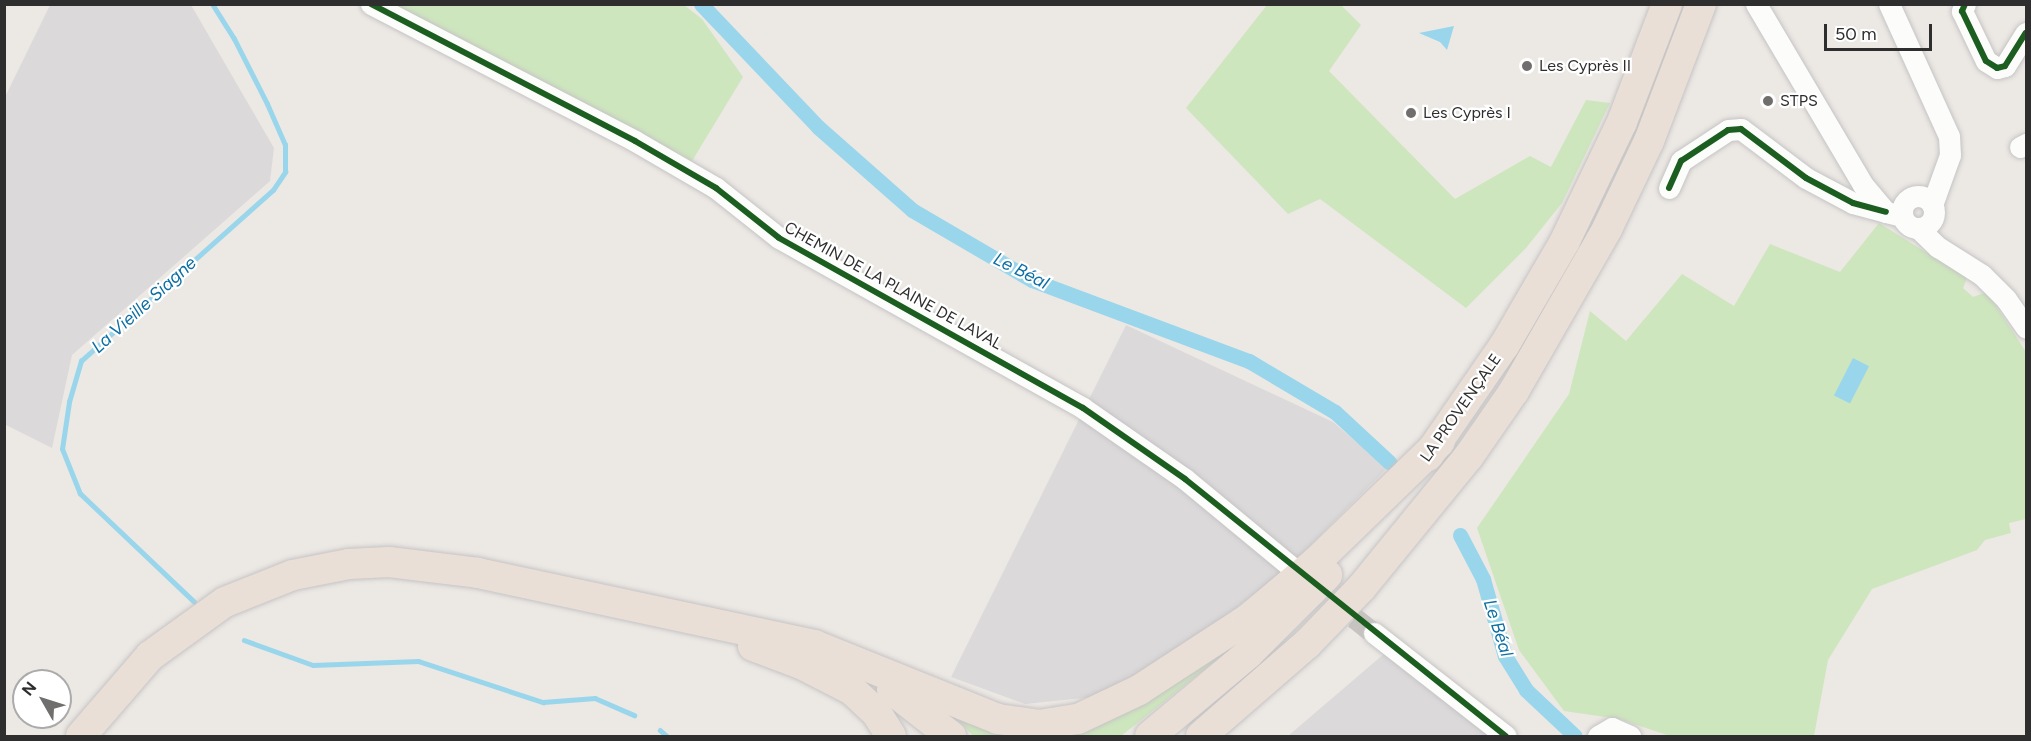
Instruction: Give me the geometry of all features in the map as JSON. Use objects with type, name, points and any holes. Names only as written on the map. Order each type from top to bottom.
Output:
[{"type":"highway","name":"LA PROVENÇALE","points":[[1150,736],[1290,614],[1353,547],[1440,442],[1504,346],[1565,241],[1622,122],[1667,4]]},
{"type":"highway","name":"LA PROVENÇALE","points":[[1201,736],[1299,652],[1362,587],[1434,501],[1514,392],[1607,229],[1654,130],[1701,4]]},
{"type":"highway","points":[[81,736],[150,656],[206,613],[267,584],[349,564],[414,564],[478,573],[814,645],[889,674],[976,712],[1019,723],[1059,723],[1100,711],[1189,660],[1266,604],[1317,561],[1440,442]]},
{"type":"highway","points":[[99,736],[158,670],[216,624],[292,591],[360,577],[472,586],[822,660],[864,676],[915,705],[953,736]]},
{"type":"highway","points":[[747,644],[801,664],[852,690],[876,712],[891,736]]},
{"type":"highway","points":[[889,674],[932,708],[953,736]]},
{"type":"street","name":"CHEMIN DE LA PLAINE DE LAVAL","points":[[371,4],[635,141],[716,188],[778,238],[1083,408],[1185,479],[1290,566]]},
{"type":"street","points":[[1755,4],[1861,179],[1882,195],[1913,212],[1938,247],[1954,254],[2006,299],[2026,328]]},
{"type":"street","points":[[1889,4],[1949,136],[1950,155],[1913,212]]},
{"type":"street","points":[[1965,4],[1962,11],[1986,61],[1997,68],[2005,66],[2026,33]]},
{"type":"street","points":[[1669,188],[1681,161],[1728,130],[1741,129],[1783,164],[1853,203],[1913,212]]},
{"type":"street","points":[[1827,190],[1861,179]]},
{"type":"street","points":[[1374,633],[1506,736]]},
{"type":"street","points":[[1599,736],[1612,728],[1630,736]]},
{"type":"shaded area","points":[[50,5],[191,5],[274,148],[270,181],[72,355],[52,448],[4,424],[5,97]]},
{"type":"shaded area","points":[[1126,325],[1333,422],[1387,468],[1286,570],[1168,660],[1093,697],[1025,704],[951,677]]},
{"type":"shaded area","points":[[1385,653],[1490,736],[1288,736]]},
{"type":"green space","points":[[395,5],[684,5],[702,19],[743,77],[692,161]]},
{"type":"green space","points":[[1267,5],[1341,5],[1361,25],[1329,71],[1455,199],[1530,156],[1551,167],[1586,100],[1610,103],[1562,203],[1526,248],[1466,308],[1320,199],[1288,214],[1186,108]]},
{"type":"green space","points":[[1879,223],[1967,278],[1963,288],[1973,297],[1987,292],[2026,352],[2026,519],[2009,523],[2011,533],[1985,540],[1977,550],[1872,589],[1828,660],[1814,736],[1670,736],[1619,719],[1564,711],[1519,650],[1477,528],[1569,394],[1590,311],[1626,341],[1682,274],[1734,306],[1770,244],[1840,272]]},
{"type":"green space","points":[[1221,648],[1225,653],[1121,736],[973,736],[950,710],[1011,732]]},
{"type":"water","points":[[1454,26],[1447,50],[1440,42],[1419,33]]},
{"type":"water","points":[[1853,358],[1869,366],[1850,404],[1834,395]]},
{"type":"waterway","name":"La Vieille Siagne","points":[[194,602],[80,494],[62,449],[69,402],[81,361],[273,190],[285,172],[285,145],[234,39],[212,4]]},
{"type":"waterway","name":"Le Béal","points":[[701,4],[818,127],[912,210],[1032,280],[1249,361],[1335,412],[1389,462]]},
{"type":"waterway","name":"Le Béal","points":[[1460,535],[1483,579],[1505,656],[1526,690],[1575,736]]},
{"type":"waterway","name":"La Vieille Siagne","points":[[244,640],[313,665],[418,661],[543,702],[595,698],[634,715]]},
{"type":"waterway","name":"La Vieille Siagne","points":[[660,730],[667,736]]},
{"type":"tunnel","points":[[1306,579],[1374,633]]},
{"type":"cycle path","points":[[371,4],[635,141],[716,188],[779,238],[1083,408],[1185,479],[1506,736]]},
{"type":"cycle path","points":[[1965,4],[1962,11],[1986,61],[1997,68],[2005,66],[2026,33]]},
{"type":"cycle path","points":[[1669,188],[1681,161],[1728,130],[1741,129],[1806,178],[1853,203],[1886,212]]},
{"type":"place","name":"Les Cyprès II","points":[[1527,66]]},
{"type":"place","name":"STPS","points":[[1768,101]]},
{"type":"place","name":"Les Cyprès I","points":[[1411,113]]}]
